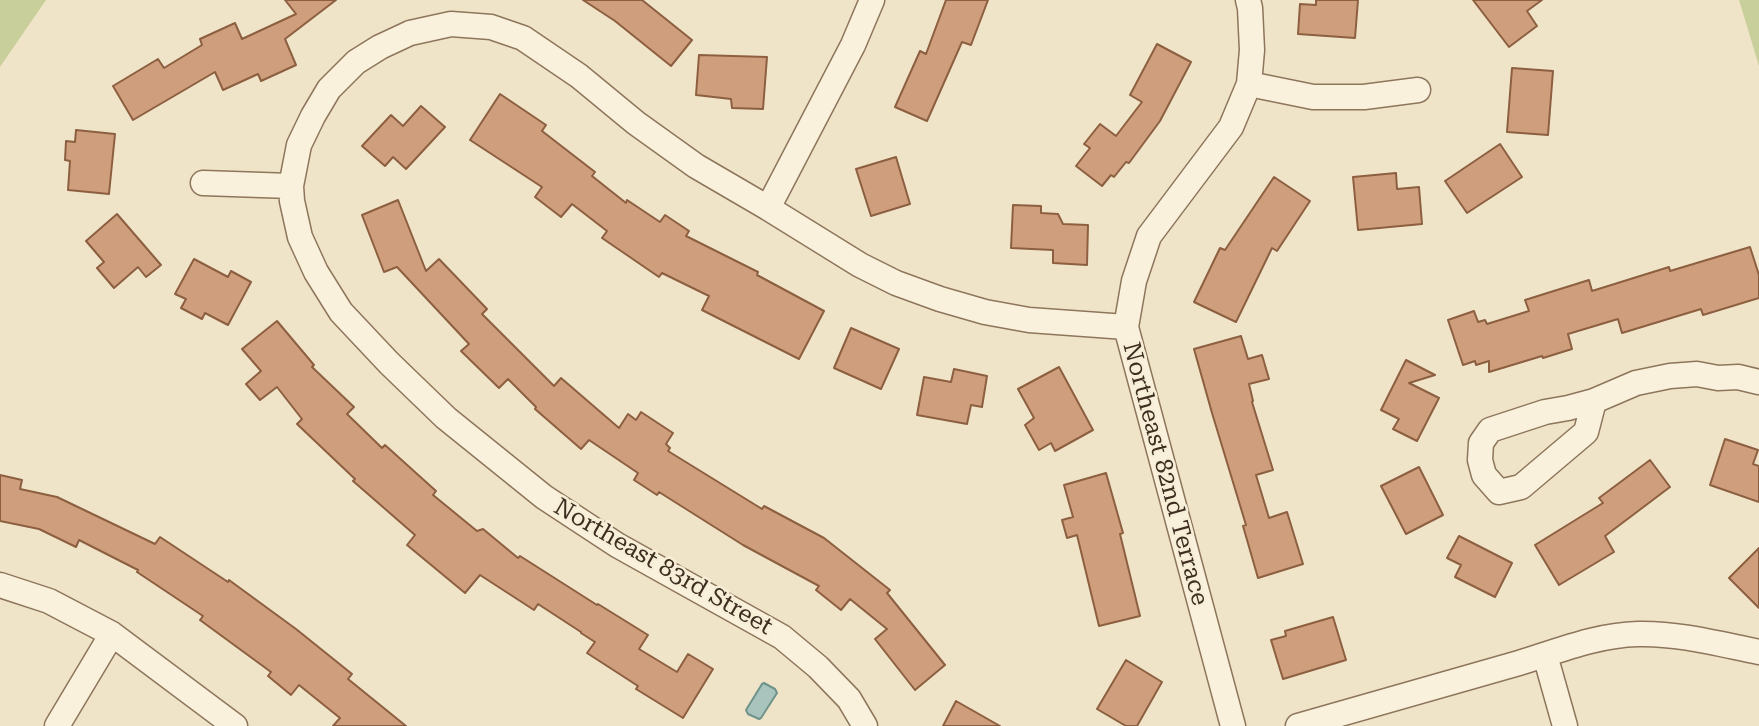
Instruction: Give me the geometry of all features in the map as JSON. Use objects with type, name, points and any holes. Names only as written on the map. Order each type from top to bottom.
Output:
[{"type":"street","points":[[768,208],[853,45],[873,0]]},
{"type":"street","name":"Northeast 82nd Terrace","points":[[1233,726],[1126,327],[1133,281],[1149,236],[1231,127],[1249,83],[1252,50],[1248,0]]},
{"type":"street","name":"Northeast 83rd Street","points":[[865,726],[849,699],[818,667],[782,637],[607,538],[544,497],[446,418],[341,312],[316,272],[300,237],[291,186],[299,145],[329,89],[356,62],[410,33],[451,24],[491,27],[523,38],[579,76],[636,123],[696,166],[860,265],[896,283],[985,312],[1029,320],[1126,327]]},
{"type":"street","points":[[1249,83],[1313,97],[1364,97],[1418,90]]},
{"type":"street","points":[[203,183],[291,186]]},
{"type":"street","points":[[1594,401],[1586,432],[1521,488],[1499,492],[1484,475],[1480,460],[1481,443],[1490,430],[1545,412],[1594,401],[1636,383],[1670,376],[1697,374],[1738,377],[1759,382]]},
{"type":"street","points":[[0,585],[49,601],[112,634],[235,726]]},
{"type":"street","points":[[57,726],[112,634]]},
{"type":"street","points":[[1298,726],[1589,640],[1636,634],[1684,636],[1759,652]]},
{"type":"street","points":[[1545,655],[1565,726]]},
{"type":"green space","points":[[0,0],[46,0],[0,67]]},
{"type":"green space","points":[[1739,0],[1759,0],[1759,66]]},
{"type":"water","points":[[764,683],[777,693],[759,719],[748,714],[746,710]]},
{"type":"building","points":[[285,0],[336,0],[285,39],[296,65],[261,81],[258,74],[223,90],[215,72],[133,120],[113,86],[158,59],[164,68],[202,45],[200,39],[235,23],[242,39],[296,14]]},
{"type":"building","points":[[583,0],[642,0],[692,40],[671,66],[615,21]]},
{"type":"building","points":[[946,0],[988,0],[971,45],[962,42],[927,121],[895,107],[920,51],[926,54]]},
{"type":"building","points":[[1316,0],[1358,0],[1355,38],[1298,34],[1300,4],[1316,5]]},
{"type":"building","points":[[1473,0],[1542,0],[1527,11],[1537,26],[1509,47]]},
{"type":"building","points":[[1157,44],[1191,62],[1160,121],[1129,163],[1126,162],[1114,177],[1111,175],[1102,186],[1076,166],[1090,148],[1084,144],[1100,124],[1116,136],[1142,102],[1130,95]]},
{"type":"building","points":[[699,55],[767,57],[763,109],[732,108],[731,99],[696,95]]},
{"type":"building","points":[[1512,68],[1553,71],[1548,135],[1507,132]]},
{"type":"building","points":[[500,94],[546,125],[542,131],[595,172],[592,176],[626,203],[627,200],[660,222],[665,215],[689,231],[686,236],[758,272],[757,275],[824,311],[799,359],[702,310],[709,296],[662,273],[659,277],[602,238],[607,231],[572,204],[561,217],[535,197],[542,187],[470,140]]},
{"type":"building","points":[[421,106],[445,127],[406,169],[393,157],[385,166],[362,146],[391,115],[403,126]]},
{"type":"building","points":[[76,130],[115,134],[109,194],[68,190],[70,161],[65,160],[66,141],[75,142]]},
{"type":"building","points":[[1500,144],[1522,177],[1467,213],[1445,181]]},
{"type":"building","points":[[896,157],[910,204],[871,216],[856,169]]},
{"type":"building","points":[[1396,173],[1397,189],[1419,187],[1422,224],[1358,230],[1353,177]]},
{"type":"building","points":[[1274,177],[1310,201],[1277,251],[1272,248],[1236,322],[1194,302],[1220,248],[1225,250]]},
{"type":"building","points":[[398,200],[426,271],[439,259],[487,309],[482,314],[554,386],[561,378],[619,428],[628,414],[636,420],[641,412],[673,433],[666,444],[670,448],[668,451],[762,509],[764,506],[824,538],[890,590],[887,593],[945,665],[915,690],[875,639],[887,629],[850,599],[841,610],[816,590],[819,586],[743,545],[659,492],[657,495],[634,480],[638,473],[589,440],[581,449],[535,409],[508,379],[499,388],[461,351],[469,344],[397,267],[384,272],[362,215]]},
{"type":"building","points":[[1013,205],[1041,206],[1041,213],[1058,214],[1063,224],[1088,225],[1087,265],[1053,263],[1053,250],[1011,248]]},
{"type":"building","points":[[117,214],[161,265],[146,277],[138,267],[114,288],[97,268],[104,262],[86,241]]},
{"type":"building","points":[[1750,247],[1759,275],[1759,298],[1703,315],[1701,309],[1622,333],[1618,319],[1568,334],[1572,349],[1489,372],[1489,361],[1476,365],[1475,361],[1463,365],[1448,320],[1474,311],[1478,322],[1485,320],[1487,324],[1529,311],[1525,300],[1589,280],[1592,291],[1669,267],[1670,271]]},
{"type":"building","points":[[194,259],[228,277],[231,271],[251,282],[228,325],[205,313],[202,319],[181,308],[186,299],[175,294]]},
{"type":"building","points":[[277,321],[314,365],[312,367],[354,407],[347,414],[382,448],[385,445],[436,491],[433,495],[477,531],[483,529],[518,558],[520,556],[648,635],[639,649],[677,672],[688,654],[713,669],[683,718],[636,689],[638,686],[587,653],[595,642],[538,604],[534,610],[480,575],[465,593],[407,545],[415,535],[353,481],[355,479],[297,424],[302,419],[277,387],[260,400],[246,384],[261,371],[242,349]]},
{"type":"building","points":[[851,328],[899,349],[881,389],[834,368]]},
{"type":"building","points":[[1241,336],[1248,359],[1262,355],[1269,379],[1249,384],[1273,470],[1256,475],[1269,518],[1287,512],[1303,564],[1258,578],[1243,526],[1246,525],[1194,349]]},
{"type":"building","points":[[1406,360],[1435,375],[1409,383],[1439,398],[1417,441],[1393,429],[1399,419],[1381,410]]},
{"type":"building","points":[[1059,367],[1093,430],[1055,451],[1051,443],[1039,450],[1025,425],[1034,418],[1018,389]]},
{"type":"building","points":[[954,369],[987,376],[982,407],[971,405],[967,424],[917,415],[924,377],[951,382]]},
{"type":"building","points":[[1725,439],[1758,450],[1753,464],[1759,466],[1759,502],[1710,485]]},
{"type":"building","points":[[1650,460],[1670,487],[1605,536],[1614,552],[1559,585],[1535,545],[1603,503],[1599,498]]},
{"type":"building","points":[[1419,467],[1443,515],[1406,534],[1381,486]]},
{"type":"building","points":[[1106,473],[1123,533],[1120,534],[1140,616],[1099,626],[1077,535],[1067,538],[1062,520],[1073,517],[1064,485]]},
{"type":"building","points":[[0,475],[22,480],[20,489],[57,497],[155,544],[160,537],[228,582],[229,580],[296,629],[352,674],[348,679],[406,726],[333,726],[340,718],[299,685],[291,695],[268,676],[271,672],[200,620],[203,616],[137,572],[138,570],[79,540],[76,547],[39,529],[0,521]]},
{"type":"building","points":[[1459,536],[1512,563],[1495,597],[1455,577],[1461,565],[1447,558]]},
{"type":"building","points":[[1759,548],[1759,608],[1729,578]]},
{"type":"building","points":[[1333,617],[1346,660],[1283,679],[1271,640],[1286,636],[1285,631]]},
{"type":"building","points":[[1126,660],[1162,682],[1137,726],[1126,726],[1097,709]]},
{"type":"building","points":[[956,701],[1000,726],[943,726]]}]
